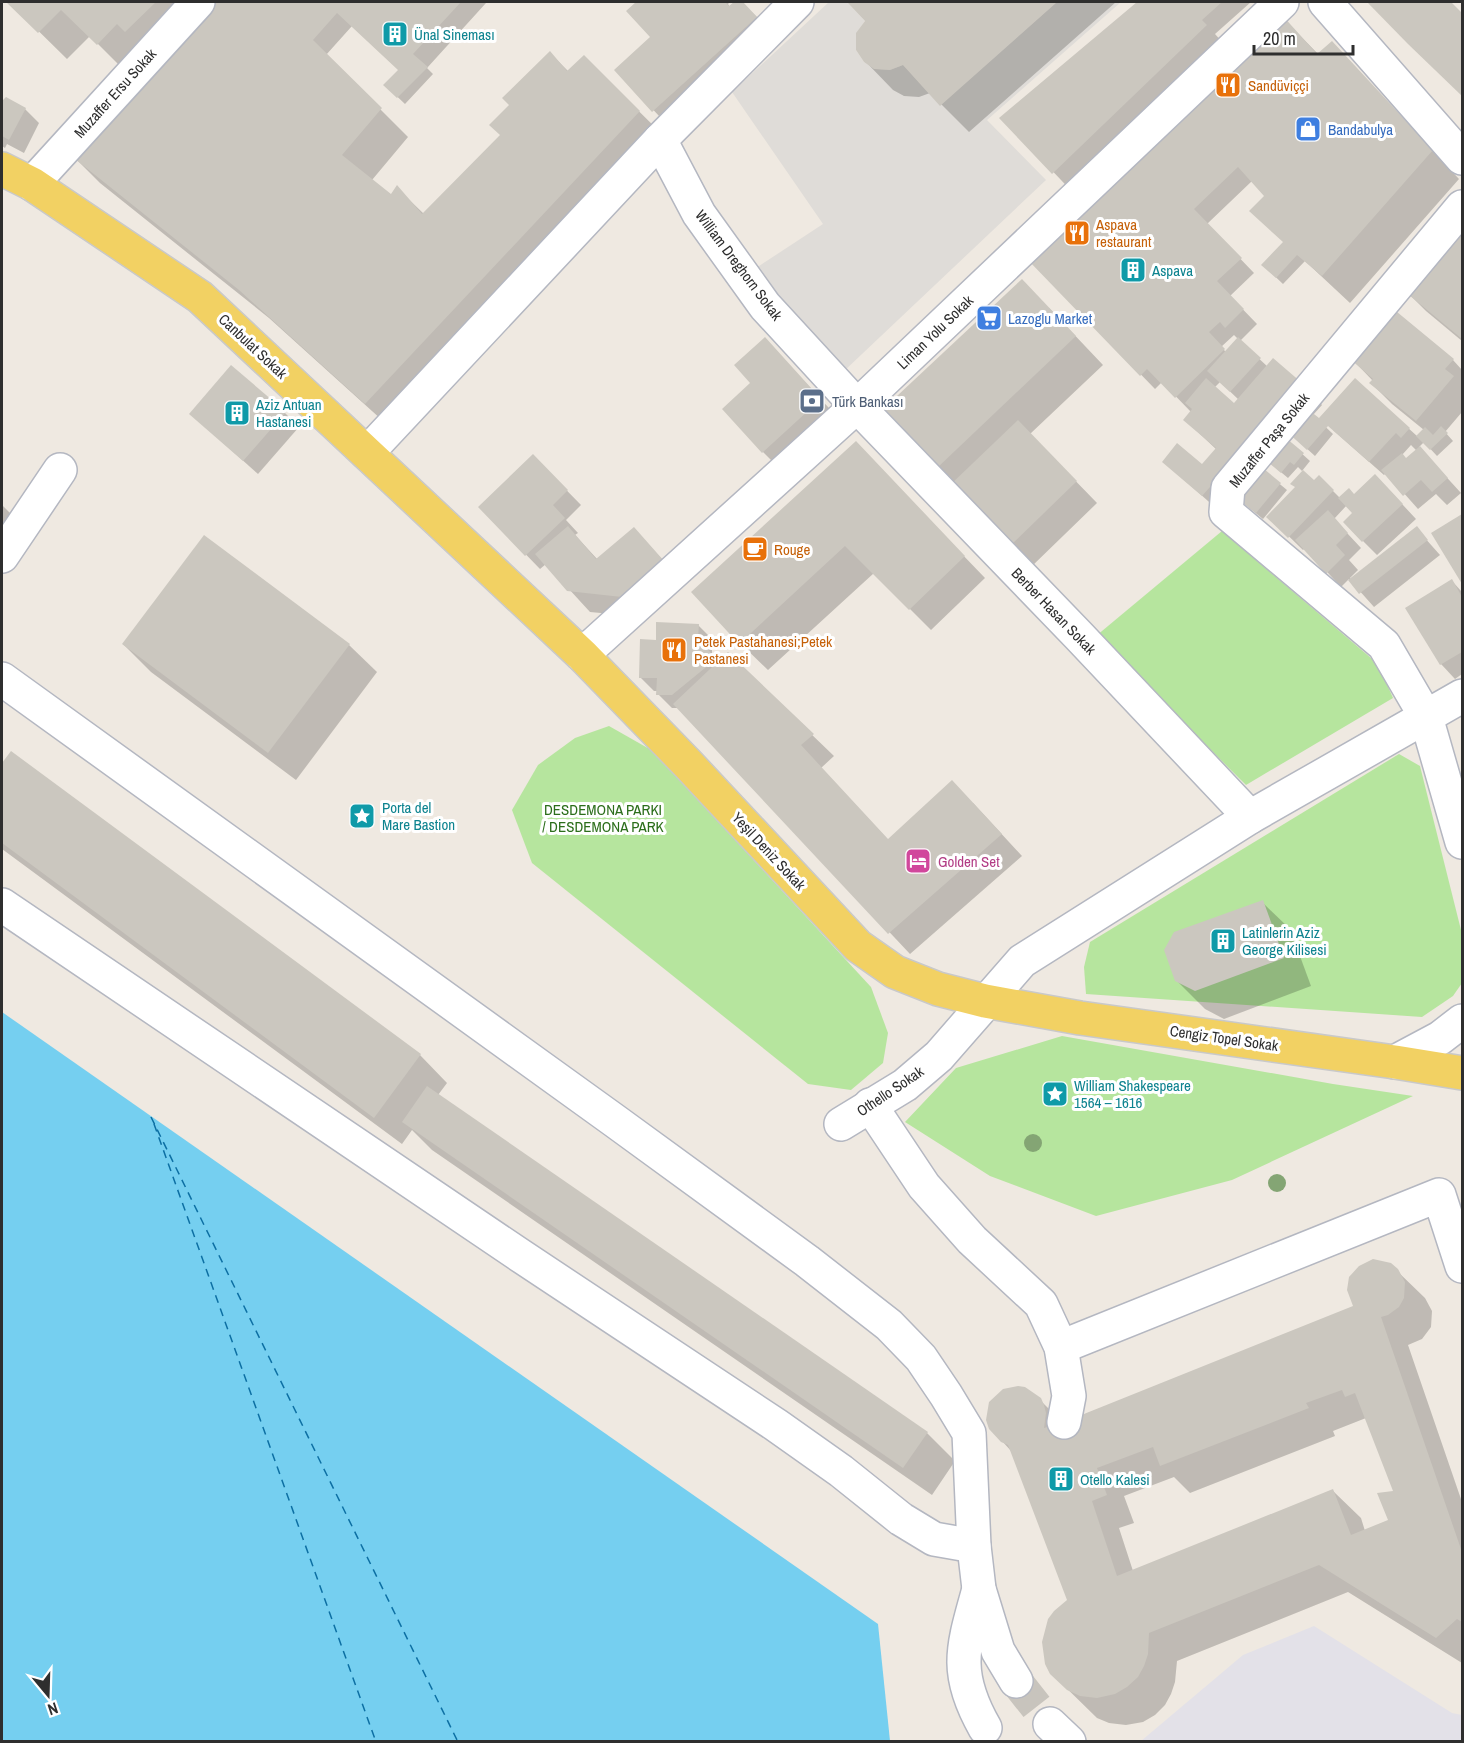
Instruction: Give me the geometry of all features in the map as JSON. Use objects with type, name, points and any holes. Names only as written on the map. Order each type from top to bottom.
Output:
[{"type":"main road","name":"Canbulat Sokak","points":[[2,169],[32,184],[200,297],[582,656]]},
{"type":"main road","name":"Yeşil Deniz Sokak","points":[[582,656],[688,764],[858,946],[895,972],[985,1002]]},
{"type":"main road","name":"Cengiz Topel Sokak","points":[[985,1002],[1080,1018],[1462,1073]]},
{"type":"street","name":"Muzaffer Ersu Sokak","points":[[32,184],[198,2]]},
{"type":"street","name":"Liman Yolu Sokak","points":[[582,656],[856,406],[1282,2]]},
{"type":"street","points":[[1325,2],[1462,158]]},
{"type":"street","points":[[367,453],[660,140],[792,3]]},
{"type":"street","name":"William Dreghorn Sokak","points":[[660,140],[699,214],[765,306],[856,406]]},
{"type":"street","name":"Muzaffer Paşa Sokak","points":[[1462,207],[1228,488],[1226,502],[1226,512],[1384,645],[1426,717],[1462,842]]},
{"type":"street","name":"Berber Hasan Sokak","points":[[856,406],[1079,636],[1250,817]]},
{"type":"street","points":[[2,556],[60,470]]},
{"type":"street","points":[[2,679],[615,1121],[807,1261],[889,1325],[921,1358],[969,1433],[974,1546],[979,1589],[998,1651],[1016,1681]]},
{"type":"street","name":"Othello Sokak","points":[[841,1124],[905,1084],[939,1056],[1022,961],[1250,817],[1462,696]]},
{"type":"street","points":[[2,905],[520,1256],[776,1425],[841,1471],[901,1519],[934,1539],[974,1546]]},
{"type":"street","points":[[1395,1062],[1440,1038],[1462,1021]]},
{"type":"street","points":[[870,1105],[924,1186],[972,1240],[1041,1304],[1060,1347],[1069,1396],[1064,1422]]},
{"type":"street","points":[[1060,1347],[1439,1195],[1462,1266]]},
{"type":"street","points":[[979,1589],[966,1635],[963,1669],[970,1699],[985,1728]]},
{"type":"shaded area","points":[[829,2],[847,2],[865,21],[856,34],[856,50],[864,62],[875,69],[890,70],[903,65],[940,105],[1057,2],[1121,2],[987,120],[1046,180],[843,372],[756,268],[823,224],[732,92]]},
{"type":"shaded area","points":[[1314,1626],[1452,1713],[1462,1715],[1462,1741],[1141,1741],[1243,1655]]},
{"type":"green space","points":[[1222,531],[1378,664],[1393,698],[1246,785],[1096,636]]},
{"type":"green space","name":"DESDEMONA PARKI / DESDEMONA PARK","points":[[609,726],[653,751],[871,987],[888,1033],[883,1063],[851,1090],[808,1084],[532,863],[512,810],[538,765],[575,738]]},
{"type":"green space","points":[[1399,754],[1420,766],[1462,934],[1462,983],[1453,996],[1422,1017],[1086,994],[1084,967],[1090,942]]},
{"type":"green space","points":[[1062,1036],[1413,1096],[1232,1180],[1096,1216],[990,1176],[905,1122],[956,1068]]},
{"type":"water","points":[[2,1012],[878,1624],[890,1741],[2,1741]]},
{"type":"building","points":[[6,2],[156,2],[125,32],[117,24],[97,45],[61,10],[38,33]]},
{"type":"building","points":[[211,2],[461,2],[413,54],[428,67],[397,98],[383,85],[398,70],[337,13],[313,40],[382,108],[342,155],[391,194],[397,185],[422,214],[500,135],[489,125],[509,105],[502,98],[550,51],[567,71],[584,55],[640,111],[365,404],[239,290],[70,155]]},
{"type":"building","points":[[636,2],[725,2],[729,6],[734,2],[743,2],[757,17],[652,112],[614,70],[650,37],[626,11]]},
{"type":"building","points":[[847,2],[1057,2],[940,106],[903,65],[890,70],[874,69],[864,62],[856,50],[856,33],[865,21]]},
{"type":"building","points":[[1137,2],[1222,2],[1202,20],[1207,25],[1052,174],[999,118]]},
{"type":"building","points":[[1367,2],[1451,2],[1462,13],[1462,96],[1408,44]]},
{"type":"building","points":[[1282,15],[1317,54],[1332,41],[1433,150],[1322,276],[1297,255],[1276,278],[1261,265],[1283,242],[1249,211],[1264,196],[1238,167],[1194,209],[1242,258],[1217,281],[1244,309],[1225,328],[1220,322],[1209,332],[1225,349],[1175,398],[1147,369],[1140,376],[1027,259]]},
{"type":"building","points":[[6,97],[26,108],[9,140],[2,136],[2,101]]},
{"type":"building","points":[[1462,220],[1462,339],[1403,290]]},
{"type":"building","points":[[1022,279],[1076,336],[937,468],[882,410]]},
{"type":"building","points":[[1391,307],[1454,359],[1445,369],[1454,376],[1416,421],[1369,383],[1373,379],[1349,358]]},
{"type":"building","points":[[765,337],[821,399],[762,453],[722,409],[750,383],[734,365]]},
{"type":"building","points":[[1238,337],[1261,358],[1230,392],[1207,371]]},
{"type":"building","points":[[1273,358],[1302,383],[1202,496],[1162,462],[1177,443],[1202,464],[1216,448],[1183,420],[1192,409],[1185,403],[1206,378],[1234,403]]},
{"type":"building","name":"Aziz Antuan Hastanesi","points":[[231,365],[286,412],[243,461],[189,414]]},
{"type":"building","points":[[1355,378],[1410,428],[1401,438],[1396,433],[1369,462],[1328,426],[1307,450],[1285,430],[1305,407],[1319,418]]},
{"type":"building","points":[[1018,420],[1077,481],[1008,548],[948,487]]},
{"type":"building","points":[[1441,426],[1448,433],[1430,450],[1416,436],[1425,427],[1433,435]]},
{"type":"building","points":[[1280,433],[1304,453],[1294,465],[1290,462],[1281,473],[1261,456]]},
{"type":"building","points":[[856,441],[965,556],[909,610],[845,546],[739,644],[691,592]]},
{"type":"building","points":[[1420,446],[1448,478],[1432,492],[1421,480],[1403,496],[1381,470],[1402,453],[1406,458]]},
{"type":"building","points":[[533,454],[568,490],[553,505],[565,518],[525,556],[478,507]]},
{"type":"building","points":[[1258,464],[1281,483],[1256,513],[1233,495]]},
{"type":"building","points":[[1303,470],[1314,480],[1319,475],[1334,490],[1288,538],[1266,517],[1295,487],[1290,484]]},
{"type":"building","points":[[1375,474],[1403,504],[1362,542],[1343,522],[1352,513],[1338,498],[1349,488],[1354,494]]},
{"type":"building","points":[[1328,510],[1348,533],[1336,545],[1345,555],[1326,574],[1295,540]]},
{"type":"building","points":[[1462,514],[1462,584],[1431,533]]},
{"type":"building","points":[[568,526],[596,559],[634,527],[664,561],[622,597],[567,591],[535,554]]},
{"type":"building","points":[[1417,526],[1428,540],[1359,594],[1348,580]]},
{"type":"building","points":[[204,535],[350,644],[268,753],[122,644]]},
{"type":"building","points":[[1452,579],[1462,597],[1462,652],[1440,665],[1405,608]]},
{"type":"building","name":"Petek Pastahanesi;Petek Pastanesi","points":[[656,622],[699,624],[698,638],[716,659],[672,695],[656,695],[657,678],[639,678],[640,639],[656,640]]},
{"type":"building","points":[[728,652],[814,734],[801,745],[888,839],[952,780],[1002,834],[888,934],[673,704]]},
{"type":"building","points":[[11,751],[421,1054],[374,1118],[2,843],[2,763]]},
{"type":"building","name":"Latinlerin Aziz George Kilisesi","points":[[1263,900],[1284,958],[1195,991],[1175,981],[1164,950],[1174,932]]},
{"type":"building","points":[[427,1086],[928,1432],[903,1468],[402,1122]]},
{"type":"building","name":"Otello Kalesi","points":[[1373,1259],[1391,1263],[1398,1269],[1405,1282],[1404,1298],[1399,1307],[1381,1317],[1462,1552],[1462,1622],[1457,1619],[1436,1638],[1319,1565],[1149,1633],[1148,1654],[1138,1677],[1115,1694],[1097,1698],[1080,1696],[1067,1690],[1050,1674],[1045,1664],[1042,1642],[1048,1619],[1067,1600],[1008,1445],[1001,1442],[989,1429],[986,1420],[989,1402],[1003,1389],[1025,1387],[1041,1398],[1046,1413],[1044,1428],[1064,1422],[1353,1306],[1347,1290],[1349,1277],[1359,1266]],"holes":[[[1342,1390],[1345,1397],[1355,1393],[1393,1491],[1377,1493],[1388,1520],[1351,1535],[1333,1489],[1117,1576],[1092,1501],[1107,1495],[1097,1468],[1153,1447],[1160,1466],[1309,1408],[1306,1403]]]},
{"type":"ferry route","points":[[151,1117],[458,1742]]},
{"type":"ferry route","points":[[154,1124],[376,1742]]},
{"type":"tunnel","points":[[1016,1681],[1050,1724]]},
{"type":"place","name":"Ünal Sineması","points":[[395,34]]},
{"type":"place","name":"Sandüviççi","points":[[1228,85]]},
{"type":"place","name":"Bandabulya","points":[[1308,129]]},
{"type":"place","name":"Aspava restaurant","points":[[1077,233]]},
{"type":"place","name":"Aspava","points":[[1133,270]]},
{"type":"place","name":"Lazoglu Market","points":[[989,318]]},
{"type":"place","name":"Türk Bankası","points":[[812,401]]},
{"type":"place","name":"Aziz Antuan Hastanesi","points":[[237,413]]},
{"type":"place","name":"Rouge","points":[[755,549]]},
{"type":"place","name":"Petek Pastahanesi;Petek Pastanesi","points":[[674,650]]},
{"type":"place","name":"Porta del Mare Bastion","points":[[362,816]]},
{"type":"place","name":"Golden Set","points":[[918,861]]},
{"type":"place","name":"Latinlerin Aziz George Kilisesi","points":[[1223,941]]},
{"type":"place","name":"William Shakespeare 1564 – 1616","points":[[1055,1094]]},
{"type":"place","name":"Otello Kalesi","points":[[1061,1479]]}]
